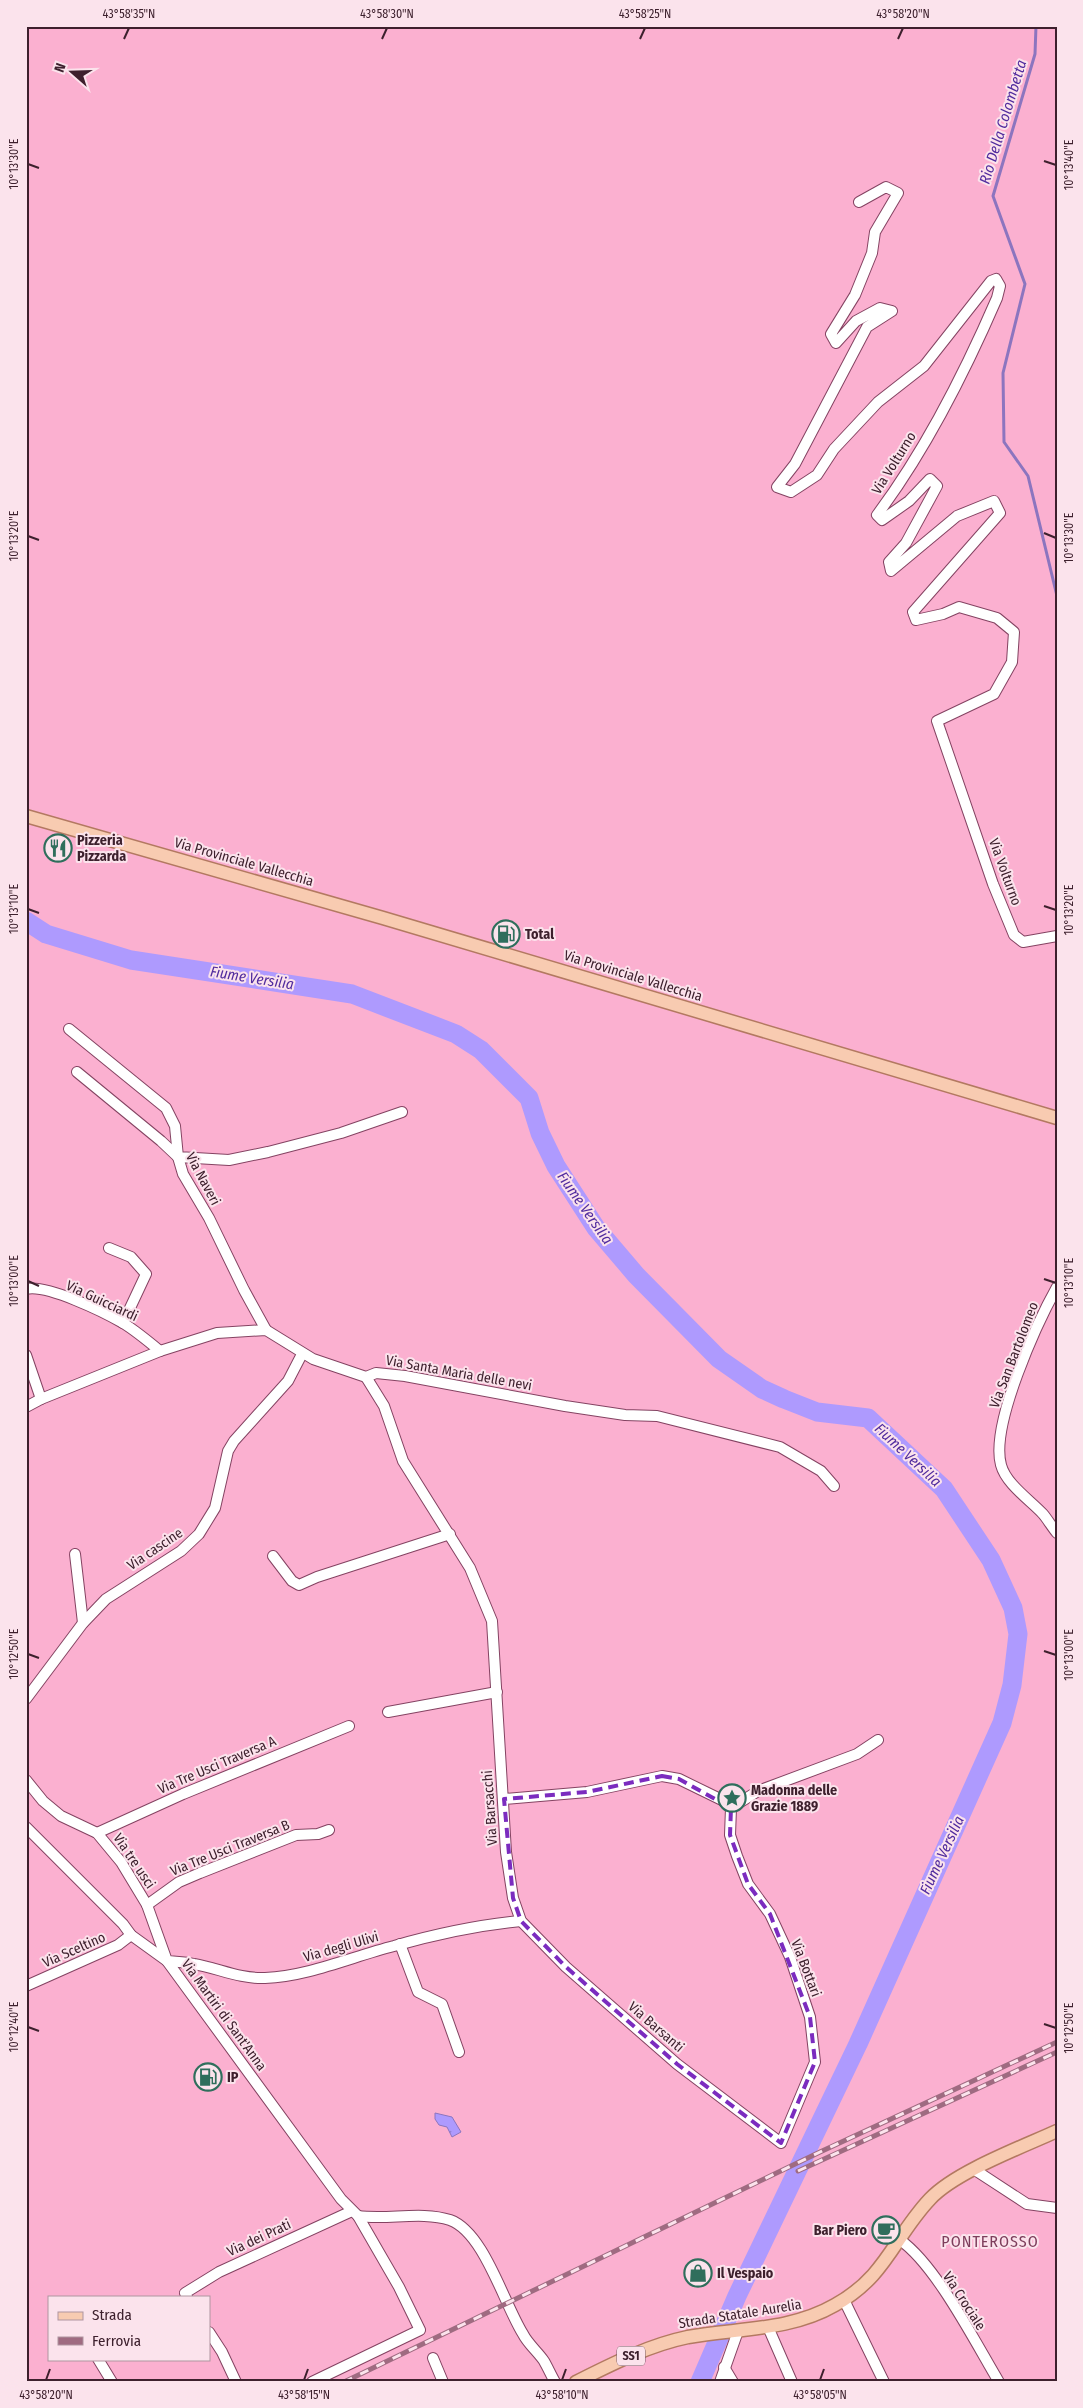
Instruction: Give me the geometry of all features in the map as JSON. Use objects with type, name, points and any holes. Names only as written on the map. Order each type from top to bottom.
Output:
[{"type":"main road","name":"Via Provinciale Vallecchia","points":[[26,816],[382,918],[1057,1118]]},
{"type":"main road","name":"Strada Statale Aurelia","points":[[576,2382],[658,2344],[689,2337],[768,2327],[809,2319],[859,2290],[880,2269],[931,2198],[941,2190],[975,2170],[1057,2131]]},
{"type":"street","name":"Via Volturno","points":[[860,202],[886,188],[898,193],[874,232],[872,253],[855,294],[831,334],[836,343],[856,321],[880,308],[892,311],[866,327],[794,464],[777,487],[791,492],[817,475],[834,449],[878,402],[924,366],[991,281],[996,279],[1000,286],[997,298],[968,364],[895,491],[877,516],[882,520],[910,501],[930,479],[937,486],[906,543],[889,562],[891,571],[957,516],[994,501],[1000,513],[913,612],[916,620],[943,614],[959,607],[997,618],[1014,632],[1012,662],[994,694],[937,721],[993,884],[1014,935],[1023,942],[1057,936]]},
{"type":"street","points":[[69,1029],[166,1108],[175,1126],[178,1157],[229,1160],[341,1133],[402,1112]]},
{"type":"street","name":"Via Naveri","points":[[77,1072],[178,1157],[184,1174],[209,1218],[266,1330]]},
{"type":"street","points":[[109,1248],[131,1256],[146,1274],[122,1323]]},
{"type":"street","name":"Via San Bartolomeo","points":[[1057,1287],[1041,1316],[1012,1391],[1000,1446],[1001,1465],[1007,1477],[1044,1515],[1057,1533]]},
{"type":"street","name":"Via Guicciardi","points":[[26,1289],[44,1289],[122,1323],[160,1351]]},
{"type":"street","points":[[26,1407],[41,1399],[160,1351],[217,1333],[266,1330]]},
{"type":"street","name":"Via Santa Maria delle nevi","points":[[266,1330],[302,1354],[366,1377],[376,1373],[405,1376],[565,1406],[625,1415],[657,1416],[780,1447],[822,1471],[834,1486]]},
{"type":"street","name":"Via cascine","points":[[26,1699],[83,1623],[113,1594],[180,1551],[199,1534],[215,1508],[228,1451],[234,1441],[288,1381],[302,1354]]},
{"type":"street","points":[[26,1355],[41,1399]]},
{"type":"street","name":"Via Barsacchi","points":[[366,1377],[384,1406],[403,1461],[470,1568],[492,1621],[506,1852],[514,1898],[521,1921]]},
{"type":"street","points":[[274,1556],[292,1581],[299,1585],[450,1534]]},
{"type":"street","points":[[75,1554],[83,1623]]},
{"type":"street","points":[[388,1712],[497,1692]]},
{"type":"street","name":"Via Tre Usci Traversa A","points":[[97,1833],[182,1794],[349,1726]]},
{"type":"street","points":[[504,1799],[588,1792],[662,1776],[679,1779],[722,1800],[731,1808],[758,1791],[857,1754],[878,1740]]},
{"type":"street","name":"Via tre usci","points":[[26,1780],[43,1801],[62,1816],[97,1833],[121,1862],[147,1906],[167,1961]]},
{"type":"street","name":"Via Bottari","points":[[731,1808],[730,1835],[737,1856],[748,1884],[770,1914],[790,1957],[810,2017],[815,2062],[781,2143]]},
{"type":"street","name":"Via Martiri di Sant'Anna","points":[[26,1827],[123,1924],[131,1935],[167,1961],[284,2123],[355,2213],[399,2287],[420,2330],[312,2382]]},
{"type":"street","name":"Via Tre Usci Traversa B","points":[[147,1906],[179,1882],[200,1873],[296,1834],[318,1834],[329,1830]]},
{"type":"street","name":"Via degli Ulivi","points":[[167,1961],[194,1964],[234,1976],[264,1978],[327,1967],[400,1944],[486,1924],[521,1921]]},
{"type":"street","name":"Via Barsanti","points":[[521,1921],[566,1967],[677,2064],[781,2143]]},
{"type":"street","name":"Via Sceltino","points":[[26,1986],[118,1945],[131,1935]]},
{"type":"street","points":[[400,1944],[418,1992],[442,2004],[459,2052]]},
{"type":"street","points":[[975,2170],[1027,2204],[1057,2208]]},
{"type":"street","points":[[355,2213],[373,2218],[438,2218],[449,2220],[465,2228],[477,2242],[524,2337],[545,2362],[555,2382]]},
{"type":"street","name":"Via dei Prati","points":[[186,2296],[185,2293],[219,2272],[355,2213]]},
{"type":"street","name":"Via Crociale","points":[[900,2240],[913,2250],[945,2294],[999,2382]]},
{"type":"street","points":[[844,2300],[884,2382]]},
{"type":"street","points":[[768,2327],[792,2382]]},
{"type":"street","points":[[720,2382],[735,2331]]},
{"type":"street","points":[[210,2334],[222,2352],[236,2382]]},
{"type":"street","points":[[433,2358],[443,2382]]},
{"type":"street","points":[[99,2360],[112,2382]]},
{"type":"street","points":[[724,2367],[733,2382]]},
{"type":"highlighted area","points":[[662,1776],[679,1779],[731,1808],[730,1835],[748,1884],[770,1914],[810,2017],[815,2062],[781,2143],[677,2064],[566,1967],[521,1921],[513,1898],[504,1799],[587,1792]]},
{"type":"water","points":[[435,2113],[452,2117],[461,2132],[452,2137],[447,2127],[439,2125],[435,2119]]},
{"type":"waterway","name":"Rio Della Colombetta","points":[[1036,26],[1035,54],[993,196],[1025,284],[1003,373],[1004,442],[1028,476],[1057,596]]},
{"type":"waterway","name":"Fiume Versilia","points":[[26,921],[46,934],[131,960],[352,994],[456,1034],[481,1050],[529,1098],[540,1133],[556,1166],[596,1228],[636,1275],[719,1359],[762,1389],[784,1399],[817,1412],[868,1418],[944,1489],[991,1560],[1013,1608],[1018,1634],[1012,1685],[1002,1723],[858,2044],[737,2296],[700,2382]]},
{"type":"railway","points":[[344,2382],[820,2152],[1057,2042]]},
{"type":"railway","points":[[798,2171],[1057,2052]]},
{"type":"place","name":"Pizzeria Pizzarda","points":[[58,848]]},
{"type":"place","name":"Total","points":[[506,934]]},
{"type":"place","name":"Madonna delle Grazie 1889","points":[[732,1798]]},
{"type":"place","name":"IP","points":[[208,2077]]},
{"type":"place","name":"Bar Piero","points":[[886,2230]]},
{"type":"place","name":"Il Vespaio","points":[[698,2273]]},
{"type":"district","name":"PONTEROSSO","points":[[990,2241]]}]
